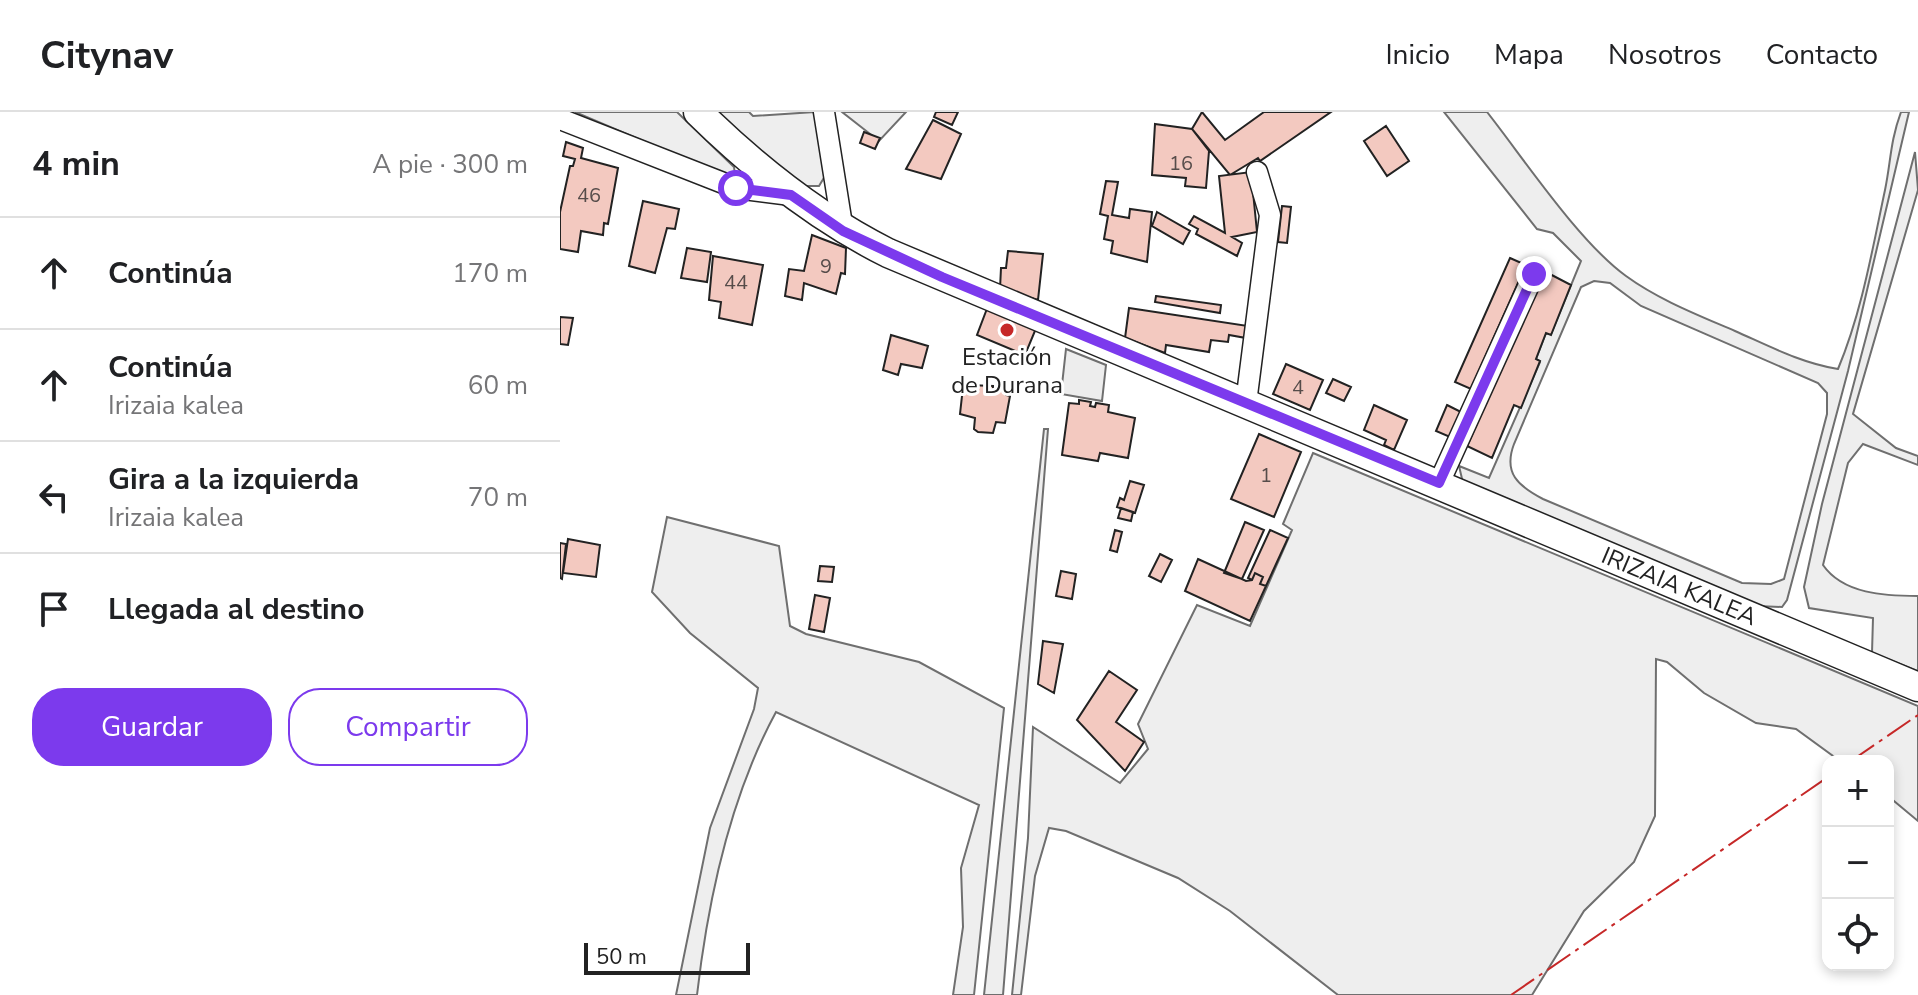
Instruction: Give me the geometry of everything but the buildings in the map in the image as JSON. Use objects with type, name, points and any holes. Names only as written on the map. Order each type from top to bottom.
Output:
[{"type":"street","name":"IRIZAIA KALEA","points":[[698,112],[791,195],[843,231],[970,289],[1439,483],[1918,687]]},
{"type":"street","points":[[824,112],[843,231]]},
{"type":"street","points":[[560,119],[736,188],[791,195]]},
{"type":"street","points":[[1246,403],[1270,215],[1257,172]]},
{"type":"street","points":[[1439,483],[1534,274]]},
{"type":"shaded area","points":[[575,112],[677,112],[734,167],[735,175],[728,177]]},
{"type":"shaded area","points":[[717,112],[749,112],[753,116],[815,112],[825,176],[819,186],[797,186]]},
{"type":"shaded area","points":[[842,112],[906,112],[879,141]]},
{"type":"shaded area","points":[[1444,112],[1487,112],[1571,222],[1608,261],[1639,285],[1785,353],[1838,369],[1866,281],[1897,123],[1901,112],[1909,112],[1848,371],[1787,600],[1782,607],[1757,606],[1463,483],[1459,466],[1489,478],[1540,362],[1536,359],[1546,333],[1551,334],[1581,261],[1553,233],[1537,229]],"holes":[[[1594,281],[1610,283],[1641,306],[1818,383],[1827,393],[1827,414],[1784,579],[1771,584],[1742,583],[1543,499],[1515,478],[1510,463],[1514,444],[1581,287]]]},
{"type":"shaded area","points":[[1915,152],[1918,190],[1853,414],[1896,448],[1918,456],[1918,465],[1863,444],[1848,463],[1823,565],[1831,575],[1853,588],[1879,594],[1918,596],[1918,671],[1872,653],[1873,618],[1809,608],[1804,587],[1822,504]]},
{"type":"shaded area","points":[[1066,349],[1106,365],[1102,401],[1061,394]]},
{"type":"shaded area","points":[[1044,429],[1048,429],[1003,995],[984,995]]},
{"type":"shaded area","points":[[1313,453],[1918,706],[1918,821],[1894,801],[1894,755],[1832,755],[1796,729],[1756,723],[1704,693],[1667,662],[1656,659],[1655,816],[1634,862],[1584,911],[1532,995],[1338,995],[1230,911],[1178,878],[1066,831],[1049,828],[1035,876],[1021,995],[1012,995],[1028,838],[1033,727],[1120,783],[1148,749],[1138,724],[1197,605],[1250,626],[1292,530],[1283,524]]},
{"type":"shaded area","points":[[667,517],[779,546],[790,626],[806,634],[919,662],[1004,708],[974,995],[953,995],[963,927],[961,868],[979,805],[776,712],[746,779],[723,849],[697,995],[676,995],[710,828],[754,709],[758,688],[690,633],[652,592]]},
{"type":"power","points":[[1860,755],[1918,715]]},
{"type":"power","points":[[1511,995],[1822,781]]},
{"type":"place","name":"Estación de Durana","points":[[1007,330]]},
{"type":"route","points":[[736,188],[791,195],[843,231],[888,253],[1439,483],[1534,274]]}]
